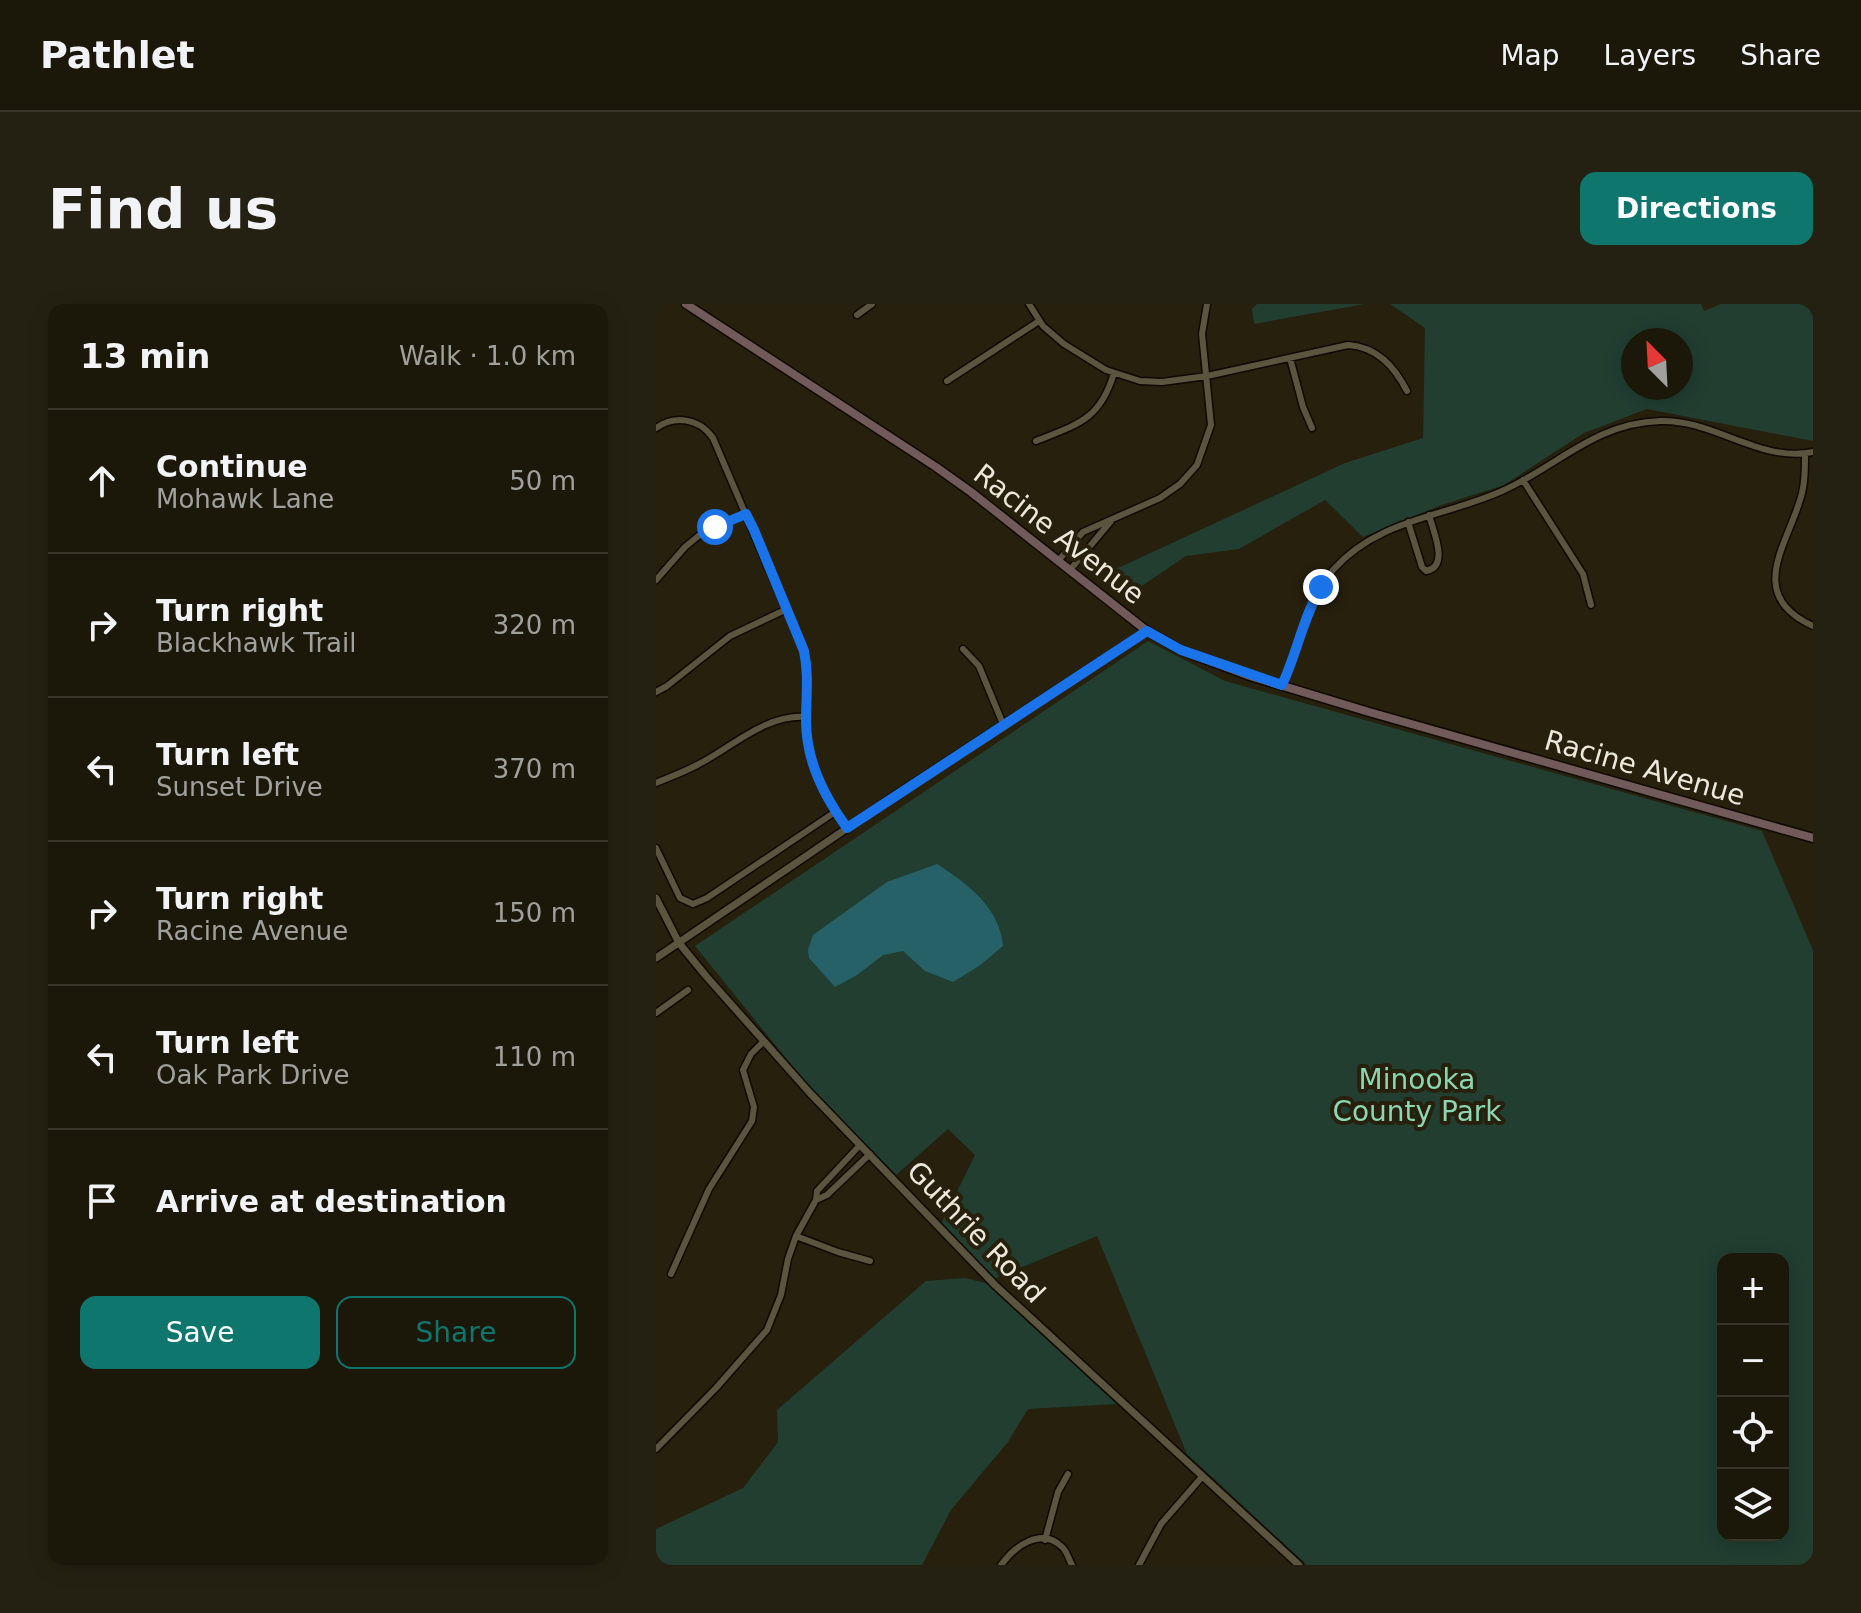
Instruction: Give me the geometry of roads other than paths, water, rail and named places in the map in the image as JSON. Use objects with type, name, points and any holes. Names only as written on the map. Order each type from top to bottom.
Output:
[{"type":"main road","name":"Racine Avenue","points":[[686,304],[936,467],[1147,631],[1196,656],[1282,685],[1813,838]]},
{"type":"street","points":[[857,315],[872,304]]},
{"type":"street","points":[[1029,304],[1039,321],[1064,344],[1114,373],[1131,379],[1162,382],[1207,376],[1354,345],[1389,363],[1407,391]]},
{"type":"street","points":[[1058,561],[1083,532],[1171,492],[1197,465],[1211,425],[1202,334],[1207,304]]},
{"type":"street","points":[[947,381],[1039,321]]},
{"type":"street","points":[[1290,358],[1312,428]]},
{"type":"street","points":[[1036,441],[1094,413],[1105,400],[1114,373]]},
{"type":"street","points":[[656,428],[665,422],[686,419],[709,432],[787,609],[806,661],[806,717],[812,764],[822,790],[847,828]]},
{"type":"street","points":[[1282,685],[1313,600],[1332,572],[1366,541],[1408,522],[1489,497],[1606,431],[1648,422],[1681,422],[1774,452],[1813,452]]},
{"type":"street","points":[[1805,454],[1801,498],[1779,551],[1775,569],[1782,599],[1793,613],[1813,626]]},
{"type":"street","points":[[1523,480],[1583,574],[1591,605]]},
{"type":"street","points":[[656,580],[702,533],[746,514]]},
{"type":"street","points":[[1408,522],[1422,567],[1426,571],[1433,570],[1440,557],[1429,515]]},
{"type":"street","points":[[1070,570],[1112,520]]},
{"type":"street","points":[[656,692],[730,636],[787,609]]},
{"type":"street","points":[[656,958],[1003,724],[1147,631]]},
{"type":"street","points":[[963,649],[977,662],[985,676],[1003,724]]},
{"type":"street","points":[[656,783],[699,765],[764,725],[787,718],[806,717]]},
{"type":"street","points":[[656,848],[680,898],[689,904],[707,898],[835,812]]},
{"type":"street","name":"Guthrie Road","points":[[656,898],[679,943],[764,1041],[975,1265],[1201,1478],[1299,1565]]},
{"type":"street","points":[[656,1013],[688,990]]},
{"type":"street","points":[[671,1274],[709,1189],[752,1121],[754,1107],[743,1070],[751,1054],[764,1041]]},
{"type":"street","points":[[656,1449],[767,1330],[781,1295],[796,1236],[816,1200],[820,1186],[860,1145]]},
{"type":"street","points":[[816,1200],[827,1195],[870,1154]]},
{"type":"street","points":[[837,1169],[844,1178]]},
{"type":"street","points":[[796,1236],[870,1261]]},
{"type":"street","points":[[1045,1540],[1058,1492],[1068,1474]]},
{"type":"street","points":[[1139,1565],[1161,1524],[1201,1478]]},
{"type":"street","points":[[1001,1565],[1015,1547],[1032,1540],[1050,1540],[1063,1548],[1072,1565]]},
{"type":"water","points":[[937,864],[980,898],[996,919],[1003,946],[953,982],[925,971],[903,951],[883,955],[835,987],[809,958],[813,935],[887,882]]},
{"type":"park label","name":"Minooka County Park","points":[[1417,1095]]}]
